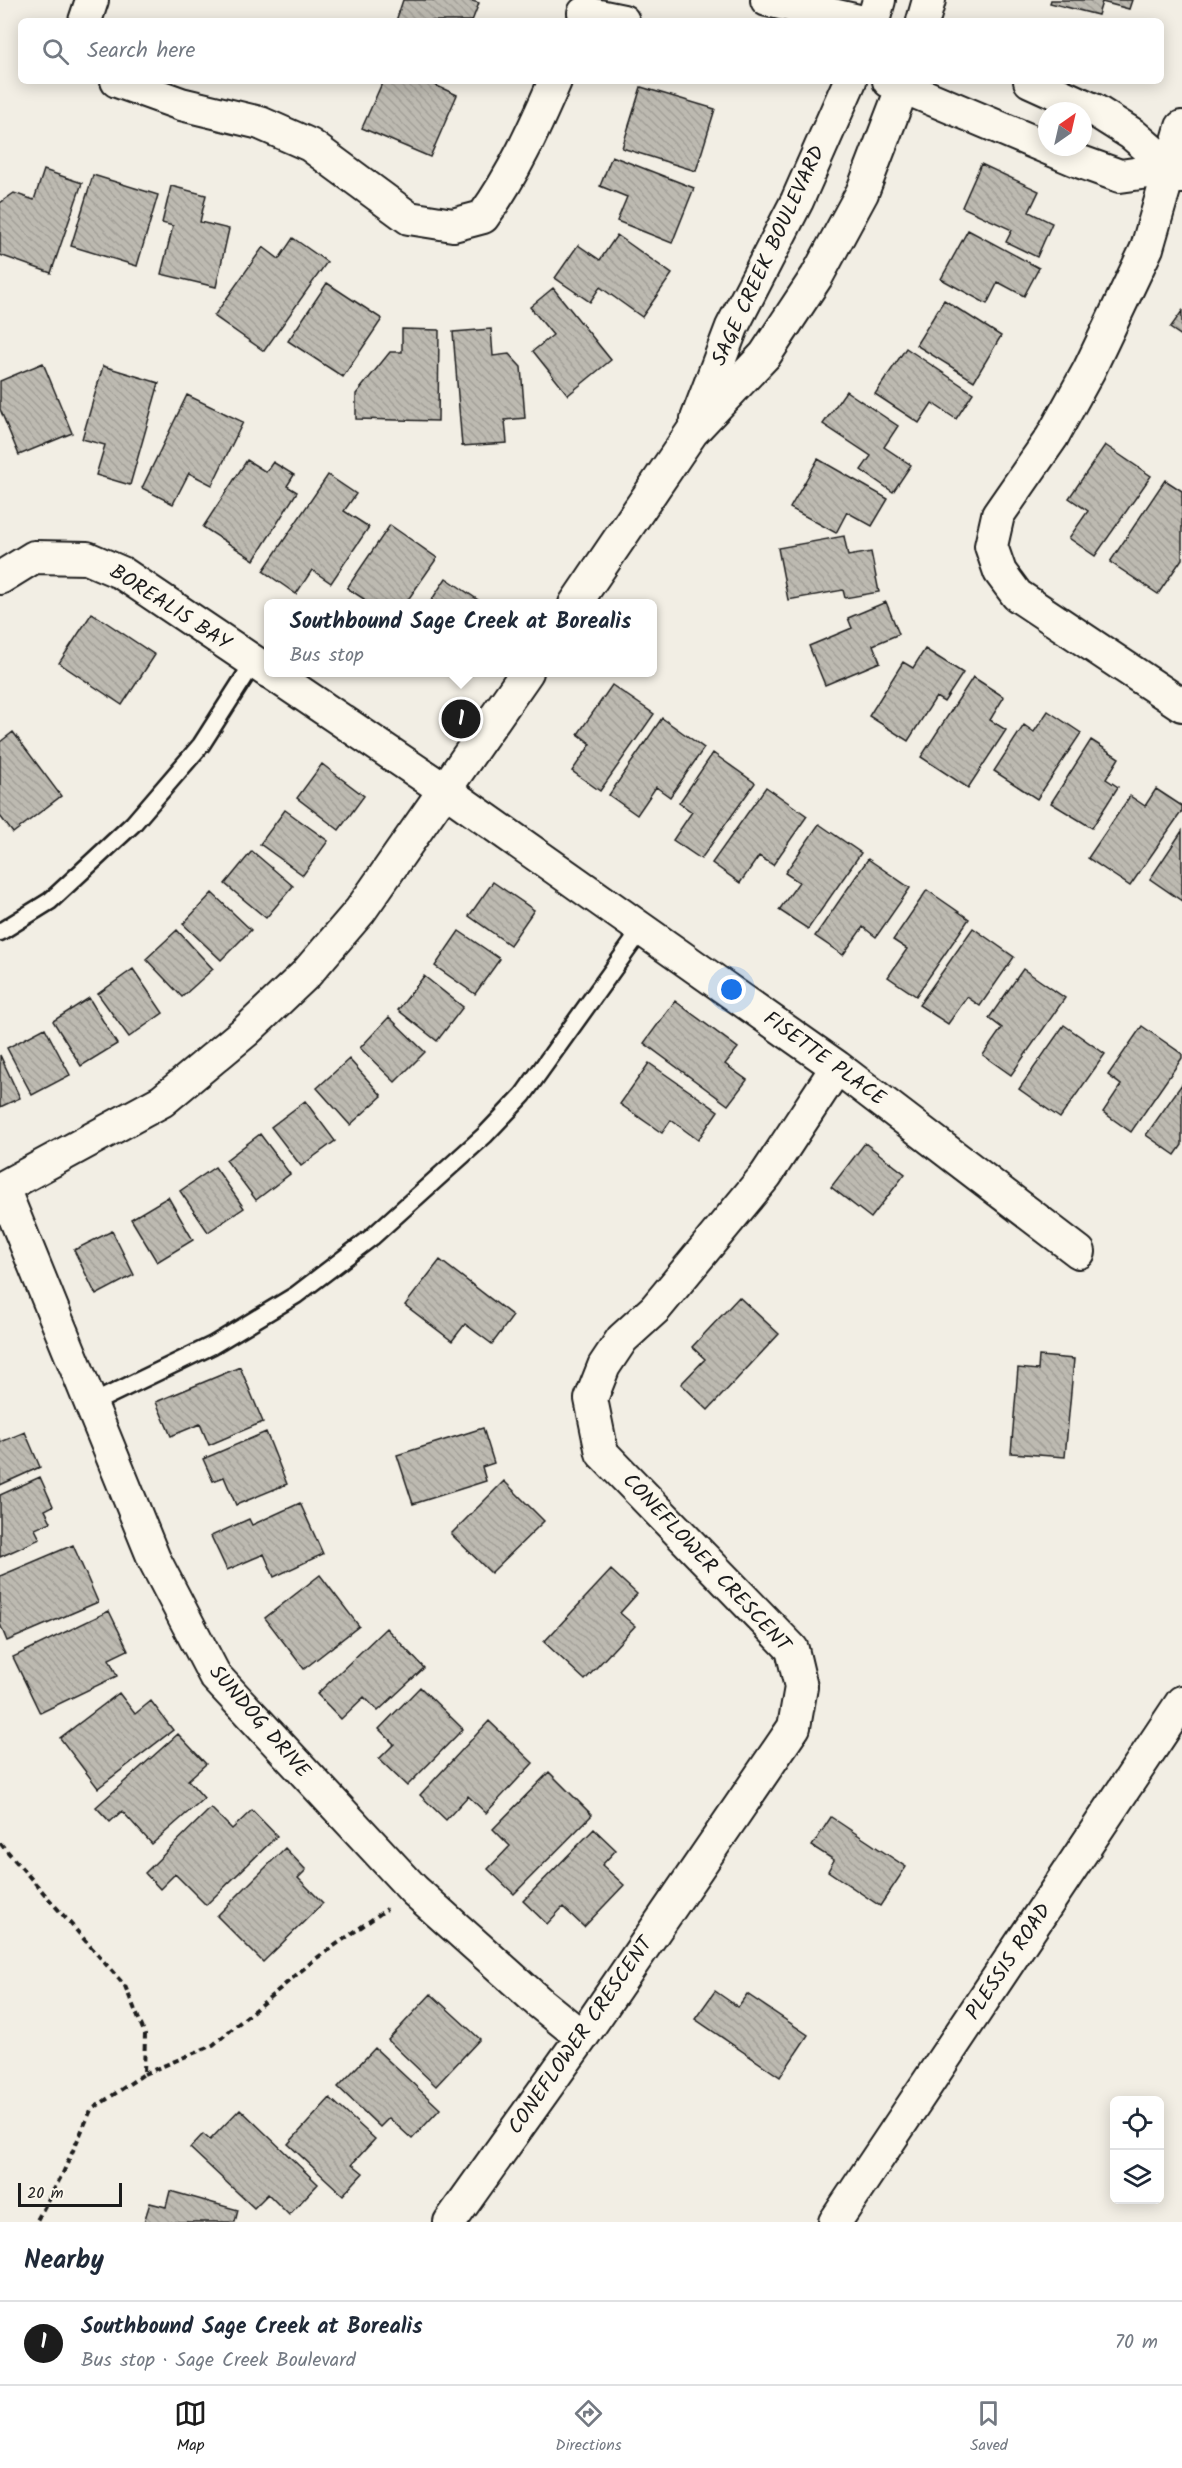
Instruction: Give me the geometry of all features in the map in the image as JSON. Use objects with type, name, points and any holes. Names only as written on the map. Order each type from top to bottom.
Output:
[{"type":"street","points":[[86,18],[92,0]]},
{"type":"street","points":[[768,0],[846,18]]},
{"type":"street","points":[[874,18],[879,0]]},
{"type":"street","points":[[924,18],[929,0]]},
{"type":"street","points":[[584,11],[611,18]]},
{"type":"street","points":[[125,84],[181,104],[260,123],[310,145],[410,218],[453,225],[483,217],[524,153],[554,84]]},
{"type":"street","name":"SAGE CREEK BOULEVARD","points":[[692,432],[732,327],[797,201],[849,84]]},
{"type":"street","name":"SAGE CREEK BOULEVARD","points":[[578,599],[692,432],[765,355],[817,276],[862,193],[899,84]]},
{"type":"street","points":[[901,84],[1081,162],[1120,176],[1176,173]]},
{"type":"street","points":[[1037,84],[1094,110],[1132,134],[1176,173]]},
{"type":"street","points":[[1182,127],[1176,173],[1147,248],[1089,370],[1052,437],[998,515],[992,546],[1000,572],[1017,595],[1182,705]]},
{"type":"street","name":"BOREALIS BAY","points":[[0,578],[34,557],[87,558],[122,573],[264,669]]},
{"type":"street","name":"BOREALIS BAY","points":[[276,677],[446,791]]},
{"type":"street","points":[[1,1188],[162,1101],[246,1031],[306,974],[360,911],[525,677]]},
{"type":"street","name":"FISETTE PLACE","points":[[446,791],[837,1067],[1079,1252]]},
{"type":"street","name":"CONEFLOWER CRESCENT","points":[[450,2222],[582,2037],[794,1727],[801,1687],[792,1649],[602,1453],[591,1399],[604,1366],[622,1339],[656,1309],[766,1175],[837,1067]]},
{"type":"street","name":"SUNDOG DRIVE","points":[[1,1188],[154,1559],[215,1676],[414,1890],[540,2003],[582,2037]]},
{"type":"street","name":"PLESSIS ROAD","points":[[835,2222],[1182,1703]]},
{"type":"lane","points":[[0,932],[50,901],[133,824],[264,669]]},
{"type":"lane","points":[[91,1404],[213,1345],[296,1295],[372,1237],[485,1135],[523,1095],[642,929]]},
{"type":"path","points":[[0,1843],[125,1986],[145,2034],[144,2074]]},
{"type":"path","points":[[36,2222],[63,2174],[91,2110],[144,2074],[213,2046],[314,1960],[414,1890]]},
{"type":"building","points":[[403,0],[469,0],[479,3],[473,18],[397,18]]},
{"type":"building","points":[[1051,0],[1132,0],[1129,9],[1102,2],[1098,15],[1050,3]]},
{"type":"building","points":[[382,84],[433,84],[457,95],[430,157],[362,128]]},
{"type":"building","points":[[641,87],[715,109],[696,171],[622,148]]},
{"type":"building","points":[[612,156],[694,188],[672,243],[617,221],[627,197],[600,186]]},
{"type":"building","points":[[981,164],[1039,191],[1029,212],[1052,223],[1037,257],[1006,242],[1012,230],[962,207]]},
{"type":"building","points":[[44,170],[82,183],[51,273],[0,255],[0,203],[14,193],[34,200]]},
{"type":"building","points":[[93,175],[158,195],[137,266],[71,246]]},
{"type":"building","points":[[171,186],[206,195],[200,222],[229,229],[216,287],[161,274],[173,226],[162,223]]},
{"type":"building","points":[[968,230],[1039,268],[1024,296],[998,282],[987,304],[941,279]]},
{"type":"building","points":[[617,235],[672,274],[642,317],[600,287],[590,302],[555,278],[578,245],[600,260]]},
{"type":"building","points":[[293,238],[327,262],[264,351],[214,316],[263,247],[279,259]]},
{"type":"building","points":[[327,283],[382,319],[343,377],[288,341]]},
{"type":"building","points":[[553,288],[611,360],[568,395],[533,351],[553,335],[530,307]]},
{"type":"building","points":[[944,300],[1001,336],[974,381],[916,345]]},
{"type":"building","points":[[1182,311],[1182,336],[1170,328]]},
{"type":"building","points":[[402,329],[439,330],[438,421],[356,419],[356,394],[390,352],[402,352]]},
{"type":"building","points":[[491,329],[493,356],[509,354],[521,367],[525,418],[505,420],[507,443],[462,446],[453,332]]},
{"type":"building","points":[[906,348],[973,393],[956,419],[932,403],[919,423],[875,394]]},
{"type":"building","points":[[43,363],[72,433],[19,455],[0,409],[0,381]]},
{"type":"building","points":[[103,366],[159,383],[130,485],[96,475],[105,445],[82,439]]},
{"type":"building","points":[[846,391],[898,426],[884,447],[911,465],[893,492],[861,470],[871,456],[823,424]]},
{"type":"building","points":[[187,395],[243,422],[212,485],[189,473],[173,504],[142,488]]},
{"type":"building","points":[[1105,445],[1151,476],[1095,556],[1069,538],[1088,511],[1069,498]]},
{"type":"building","points":[[818,459],[888,499],[872,526],[847,512],[836,533],[790,508]]},
{"type":"building","points":[[247,460],[266,472],[273,462],[294,475],[287,486],[297,492],[254,560],[203,527]]},
{"type":"building","points":[[328,475],[356,494],[344,511],[369,527],[331,583],[312,570],[296,594],[263,571]]},
{"type":"building","points":[[1165,480],[1182,491],[1182,559],[1158,594],[1110,562]]},
{"type":"building","points":[[390,525],[437,558],[408,599],[364,599],[347,588]]},
{"type":"building","points":[[844,536],[848,556],[871,552],[879,592],[845,598],[843,590],[788,600],[778,548]]},
{"type":"building","points":[[446,578],[477,599],[432,599]]},
{"type":"building","points":[[886,602],[899,634],[873,645],[880,662],[825,685],[809,646],[852,628],[848,618]]},
{"type":"building","points":[[92,613],[155,655],[122,705],[59,663]]},
{"type":"building","points":[[925,649],[963,673],[944,702],[936,697],[908,741],[869,716],[903,662],[913,668]]},
{"type":"building","points":[[973,677],[1004,697],[990,720],[1006,730],[968,788],[921,757]]},
{"type":"building","points":[[612,685],[654,714],[600,791],[572,771],[591,744],[578,734]]},
{"type":"building","points":[[1048,711],[1081,733],[1037,799],[994,771],[1024,725],[1034,732]]},
{"type":"building","points":[[662,718],[704,748],[670,797],[656,787],[637,815],[609,795]]},
{"type":"building","points":[[13,732],[61,796],[13,833],[0,816],[0,742]]},
{"type":"building","points":[[1091,740],[1119,758],[1106,779],[1118,787],[1092,828],[1051,803]]},
{"type":"building","points":[[713,753],[755,783],[701,859],[673,840],[692,812],[679,803]]},
{"type":"building","points":[[322,764],[364,796],[339,830],[297,798]]},
{"type":"building","points":[[766,787],[807,816],[773,865],[759,856],[740,883],[712,863]]},
{"type":"building","points":[[1156,789],[1182,806],[1182,811],[1130,886],[1088,858],[1130,796],[1145,806]]},
{"type":"building","points":[[285,810],[328,841],[303,875],[260,844]]},
{"type":"building","points":[[819,824],[861,853],[808,929],[779,910],[799,882],[785,873]]},
{"type":"building","points":[[1182,831],[1182,901],[1150,879]]},
{"type":"building","points":[[252,851],[293,886],[266,918],[225,884]]},
{"type":"building","points":[[868,859],[910,888],[876,937],[863,927],[843,955],[815,936]]},
{"type":"building","points":[[493,882],[534,910],[510,945],[469,916]]},
{"type":"building","points":[[927,890],[969,919],[916,996],[888,977],[907,949],[893,940]]},
{"type":"building","points":[[212,893],[251,930],[221,960],[183,924]]},
{"type":"building","points":[[973,928],[1014,957],[980,1006],[967,997],[948,1024],[919,1005]]},
{"type":"building","points":[[177,930],[213,969],[182,997],[146,959]]},
{"type":"building","points":[[459,931],[500,959],[475,994],[435,966]]},
{"type":"building","points":[[133,969],[163,1013],[129,1037],[98,994]]},
{"type":"building","points":[[1023,969],[1065,998],[1011,1075],[983,1055],[1002,1028],[989,1018]]},
{"type":"building","points":[[424,976],[463,1007],[437,1041],[398,1010]]},
{"type":"building","points":[[89,998],[117,1044],[81,1066],[53,1021]]},
{"type":"building","points":[[675,1001],[738,1048],[725,1064],[747,1080],[728,1105],[644,1043]]},
{"type":"building","points":[[389,1017],[425,1052],[395,1082],[360,1048]]},
{"type":"building","points":[[1064,1025],[1105,1054],[1060,1118],[1019,1089]]},
{"type":"building","points":[[1142,1026],[1182,1054],[1182,1058],[1131,1132],[1103,1112],[1121,1085],[1108,1075]]},
{"type":"building","points":[[45,1028],[70,1075],[32,1095],[7,1048]]},
{"type":"building","points":[[0,1055],[20,1098],[0,1107]]},
{"type":"building","points":[[349,1059],[382,1096],[350,1125],[317,1088]]},
{"type":"building","points":[[649,1063],[718,1111],[698,1140],[671,1120],[662,1133],[620,1104]]},
{"type":"building","points":[[1182,1084],[1182,1145],[1175,1155],[1146,1135]]},
{"type":"building","points":[[305,1101],[335,1141],[301,1166],[271,1127]]},
{"type":"building","points":[[260,1134],[290,1174],[256,1200],[226,1160]]},
{"type":"building","points":[[865,1143],[905,1174],[871,1218],[831,1187]]},
{"type":"building","points":[[215,1167],[244,1208],[208,1232],[180,1191]]},
{"type":"building","points":[[168,1197],[193,1240],[157,1262],[131,1219]]},
{"type":"building","points":[[112,1231],[134,1275],[96,1295],[74,1250]]},
{"type":"building","points":[[440,1260],[513,1316],[492,1344],[465,1324],[452,1341],[405,1305]]},
{"type":"building","points":[[739,1297],[779,1334],[708,1410],[681,1384],[705,1359],[692,1347]]},
{"type":"building","points":[[1039,1356],[1074,1359],[1065,1457],[1011,1453],[1018,1368],[1038,1370]]},
{"type":"building","points":[[240,1367],[263,1422],[209,1445],[200,1424],[171,1436],[156,1402]]},
{"type":"building","points":[[483,1428],[494,1463],[482,1467],[486,1481],[413,1504],[397,1455]]},
{"type":"building","points":[[25,1432],[40,1467],[0,1485],[0,1439],[1,1442]]},
{"type":"building","points":[[266,1432],[287,1484],[236,1505],[224,1477],[213,1481],[203,1459]]},
{"type":"building","points":[[40,1477],[53,1506],[45,1510],[51,1522],[35,1529],[40,1539],[0,1557],[0,1495]]},
{"type":"building","points":[[504,1481],[544,1521],[491,1573],[451,1534]]},
{"type":"building","points":[[300,1503],[323,1554],[274,1577],[264,1554],[227,1570],[211,1536],[249,1519],[252,1525]]},
{"type":"building","points":[[73,1545],[98,1602],[7,1641],[0,1624],[0,1576]]},
{"type":"building","points":[[611,1570],[637,1594],[620,1613],[635,1626],[585,1680],[544,1642]]},
{"type":"building","points":[[320,1575],[359,1626],[304,1669],[265,1618]]},
{"type":"building","points":[[109,1611],[128,1650],[109,1659],[117,1676],[40,1713],[13,1657]]},
{"type":"building","points":[[386,1628],[424,1668],[378,1711],[364,1697],[341,1719],[317,1694]]},
{"type":"building","points":[[420,1687],[463,1729],[407,1786],[379,1759],[394,1744],[379,1729]]},
{"type":"building","points":[[119,1693],[135,1714],[151,1701],[173,1730],[98,1788],[60,1738]]},
{"type":"building","points":[[489,1721],[533,1763],[486,1813],[468,1796],[446,1820],[420,1795]]},
{"type":"building","points":[[178,1734],[206,1764],[188,1780],[204,1798],[152,1844],[122,1811],[110,1822],[96,1807]]},
{"type":"building","points":[[549,1772],[592,1815],[514,1894],[488,1869],[510,1846],[493,1829]]},
{"type":"building","points":[[211,1808],[232,1829],[252,1810],[277,1836],[206,1905],[175,1874],[160,1889],[145,1873]]},
{"type":"building","points":[[831,1817],[906,1867],[880,1906],[828,1871],[834,1860],[812,1846]]},
{"type":"building","points":[[594,1829],[616,1850],[602,1865],[624,1885],[584,1927],[563,1907],[547,1924],[523,1901]]},
{"type":"building","points":[[285,1848],[306,1870],[298,1878],[323,1903],[263,1962],[217,1916]]},
{"type":"building","points":[[715,1991],[738,2007],[747,1994],[808,2035],[780,2077],[695,2019]]},
{"type":"building","points":[[431,1994],[480,2039],[436,2086],[388,2040]]},
{"type":"building","points":[[375,2048],[440,2109],[412,2139],[389,2118],[380,2127],[338,2087]]},
{"type":"building","points":[[330,2098],[375,2139],[352,2164],[363,2173],[343,2195],[288,2144]]},
{"type":"building","points":[[240,2109],[318,2184],[289,2215],[268,2194],[254,2208],[190,2148],[203,2134],[210,2140]]},
{"type":"building","points":[[170,2191],[238,2210],[235,2222],[144,2222],[150,2203],[166,2207]]},
{"type":"place","name":"Southbound Sage Creek at Borealis","points":[[461,719]]}]
